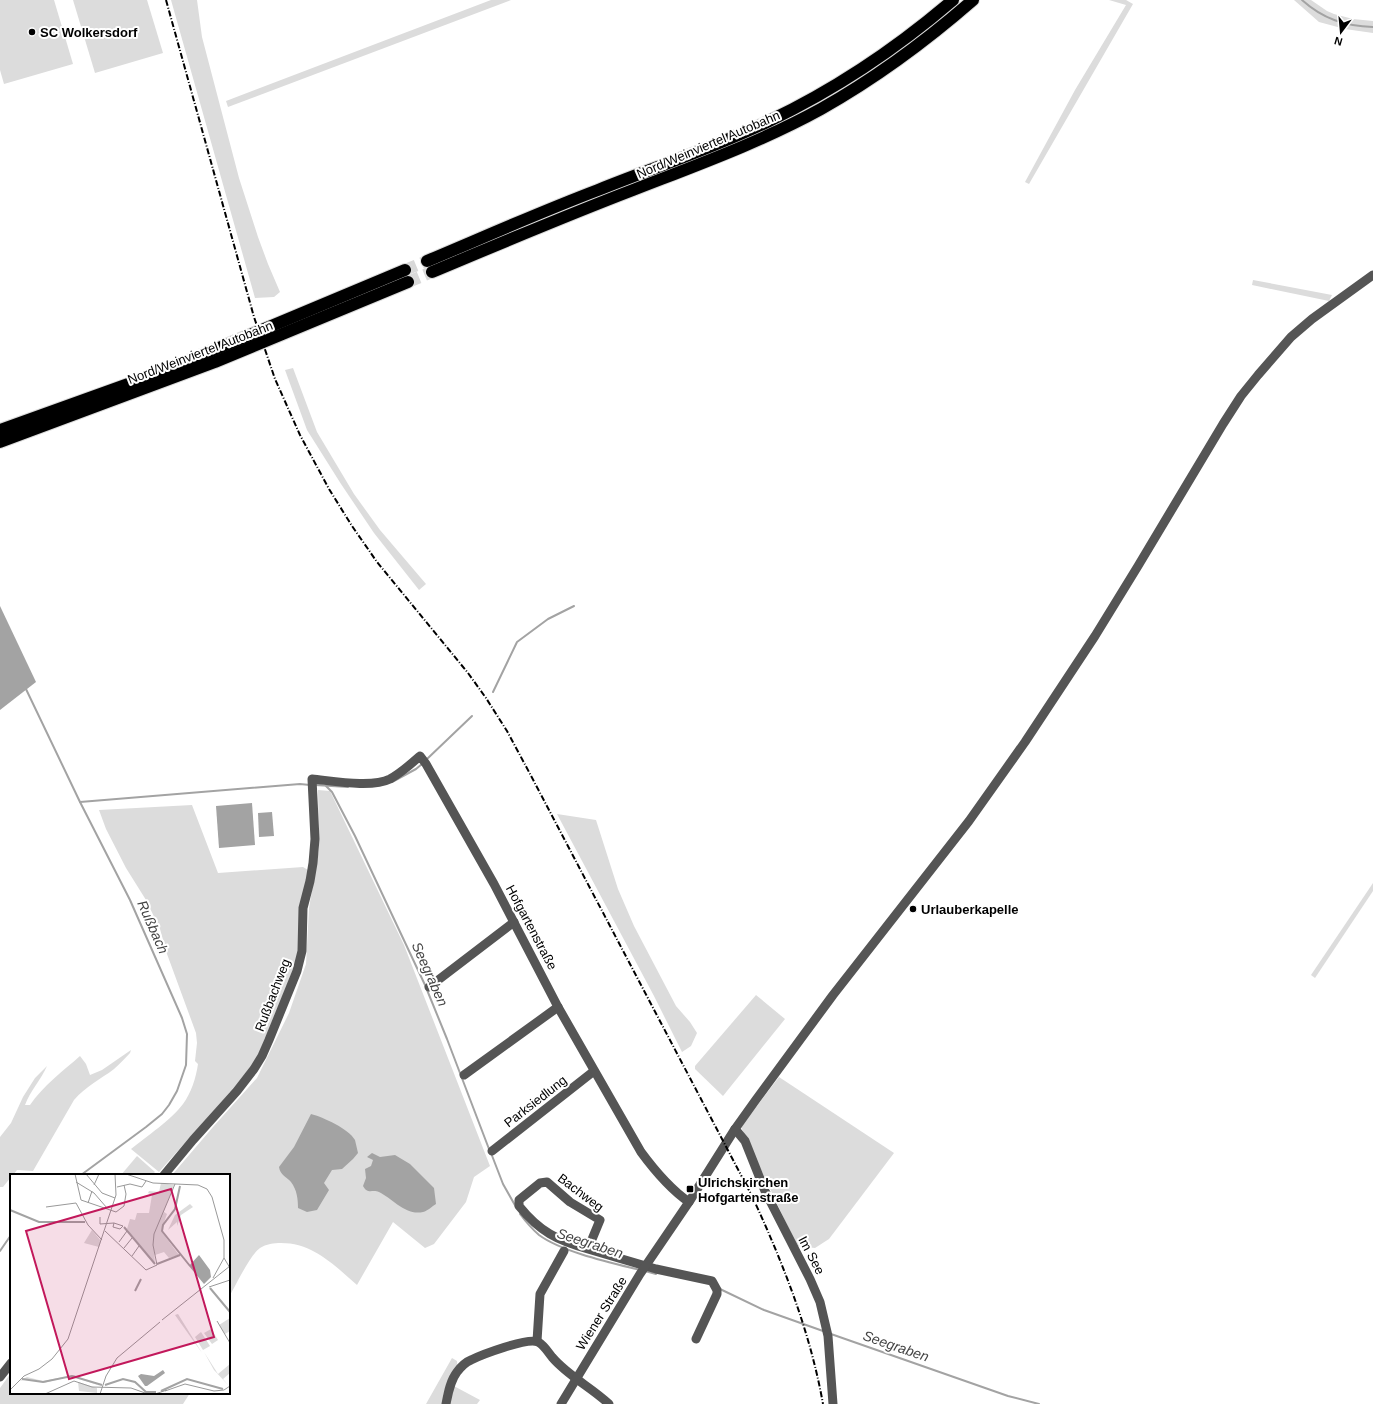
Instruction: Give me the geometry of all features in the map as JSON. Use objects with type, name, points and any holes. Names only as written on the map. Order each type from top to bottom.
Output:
[{"type":"highway","name":"Nord/Weinviertel Autobahn","points":[[427,261],[533,216],[768,122],[812,99],[865,67],[905,39],[953,0]]},
{"type":"highway","name":"Nord/Weinviertel Autobahn","points":[[432,272],[518,236],[748,145],[788,126],[848,93],[893,64],[973,0]]},
{"type":"highway","name":"Nord/Weinviertel Autobahn","points":[[2,435],[267,329],[405,270]]},
{"type":"highway","name":"Nord/Weinviertel Autobahn","points":[[2,435],[215,362],[408,282]]},
{"type":"street","name":"Wiener Straße","points":[[561,1404],[643,1270],[689,1202],[735,1128],[832,995],[928,875],[1000,778],[1095,636],[1241,396],[1291,337],[1312,319],[1373,275]]},
{"type":"street","name":"Hofgartenstraße","points":[[313,784],[343,782],[373,783],[389,780],[420,756],[494,884],[558,1006],[641,1152],[654,1170],[681,1197],[689,1202]]},
{"type":"street","name":"Rußbachweg","points":[[165,1174],[237,1091],[254,1069],[269,1040],[297,971],[302,951],[303,908],[310,881],[313,858],[313,784]]},
{"type":"street","points":[[429,987],[514,922]]},
{"type":"street","points":[[464,1075],[558,1006]]},
{"type":"street","name":"Parksiedlung","points":[[492,1151],[594,1071]]},
{"type":"street","name":"Im See","points":[[735,1128],[744,1141],[765,1192],[815,1288],[820,1302],[828,1336],[833,1404]]},
{"type":"street","name":"Bachweg","points":[[588,1249],[600,1220],[570,1202],[547,1182],[540,1183],[519,1200],[519,1206],[528,1218],[552,1236],[568,1243],[643,1270],[712,1281],[716,1287],[717,1294],[696,1340]]},
{"type":"street","points":[[537,1341],[540,1294],[564,1250]]},
{"type":"street","points":[[446,1404],[448,1392],[457,1372],[469,1361],[529,1340],[537,1341],[543,1345],[552,1358],[567,1373],[596,1392],[609,1404]]},
{"type":"street","points":[[0,1377],[10,1364]]},
{"type":"shaded area","name":"SC Wolkersdorf","points":[[0,0],[54,0],[73,64],[4,84],[0,70]]},
{"type":"shaded area","points":[[73,0],[147,0],[163,53],[95,73]]},
{"type":"shaded area","points":[[171,0],[197,0],[202,37],[239,178],[258,237],[280,292],[274,297],[255,298]]},
{"type":"shaded area","points":[[491,0],[511,0],[228,107],[226,101]]},
{"type":"shaded area","points":[[1109,0],[1126,0],[1133,4],[1029,184],[1025,182],[1075,90],[1126,5]]},
{"type":"shaded area","points":[[1294,0],[1311,0],[1334,14],[1353,19],[1373,21],[1373,33],[1345,29],[1319,22]]},
{"type":"shaded area","points":[[1253,280],[1332,295],[1329,301],[1252,285]]},
{"type":"shaded area","points":[[293,368],[317,432],[354,494],[380,530],[426,584],[419,590],[374,533],[307,430],[285,370]]},
{"type":"shaded area","points":[[0,606],[36,682],[0,710]]},
{"type":"shaded area","points":[[318,790],[330,791],[404,945],[490,1166],[474,1177],[466,1202],[434,1244],[425,1248],[393,1222],[357,1285],[322,1256],[313,1251],[293,1244],[276,1243],[260,1248],[256,1252],[230,1295],[230,1174],[173,1174],[257,1078],[289,1013],[306,964],[309,908],[319,849]]},
{"type":"shaded area","points":[[252,803],[255,845],[219,848],[216,806]]},
{"type":"shaded area","points":[[192,805],[218,873],[303,867],[308,870],[297,960],[258,1056],[231,1093],[230,1092],[159,1172],[131,1149],[172,1116],[186,1100],[193,1085],[198,1064],[195,1061],[197,1043],[196,1033],[167,954],[160,929],[146,900],[126,868],[106,829],[99,810]]},
{"type":"shaded area","points":[[272,812],[274,836],[259,837],[258,813]]},
{"type":"shaded area","points":[[557,814],[596,820],[618,889],[634,926],[676,1006],[690,1022],[697,1033],[691,1046],[682,1052],[654,996]]},
{"type":"shaded area","points":[[1373,883],[1373,891],[1315,978],[1311,975]]},
{"type":"shaded area","points":[[756,995],[785,1019],[723,1096],[695,1069],[695,1066]]},
{"type":"shaded area","points":[[131,1050],[130,1053],[116,1067],[74,1100],[33,1171],[17,1170],[14,1174],[10,1174],[10,1178],[3,1187],[0,1187],[0,1137],[11,1123],[23,1097],[35,1078],[47,1066],[25,1105],[30,1105],[47,1085],[80,1056],[86,1064],[90,1075],[102,1070]]},
{"type":"shaded area","points":[[779,1077],[894,1153],[829,1239],[815,1248],[797,1246],[741,1127]]},
{"type":"shaded area","points":[[311,1114],[329,1121],[342,1128],[352,1136],[355,1140],[358,1153],[342,1169],[332,1170],[324,1183],[329,1190],[317,1210],[307,1212],[298,1208],[295,1188],[284,1176],[279,1167],[294,1147]]},
{"type":"shaded area","points":[[372,1153],[380,1157],[395,1155],[410,1164],[434,1188],[436,1204],[425,1211],[417,1213],[411,1212],[377,1191],[368,1191],[365,1189],[363,1186],[366,1178],[365,1169],[371,1166],[373,1160],[367,1157]]},
{"type":"shaded area","points":[[137,1156],[155,1172],[153,1174],[122,1174]]},
{"type":"shaded area","points":[[452,1358],[457,1361],[458,1374],[452,1385],[480,1400],[477,1404],[426,1404]]},
{"type":"shaded area","points":[[10,1374],[10,1394],[189,1394],[183,1404],[0,1404],[0,1388]]},
{"type":"waterway","points":[[1302,0],[1326,17],[1353,25],[1373,27]]},
{"type":"waterway","points":[[493,692],[517,642],[548,619],[574,606]]},
{"type":"waterway","name":"Rußbach","points":[[25,687],[80,802],[130,900],[182,1018],[187,1034],[186,1065],[177,1091],[169,1105],[162,1114],[146,1127],[82,1174]]},
{"type":"waterway","points":[[427,759],[472,716]]},
{"type":"waterway","points":[[392,782],[416,769],[422,764]]},
{"type":"waterway","points":[[80,802],[300,784],[310,785]]},
{"type":"waterway","name":"Seegraben","points":[[315,785],[348,787]]},
{"type":"waterway","name":"Seegraben","points":[[326,786],[332,792],[355,836],[425,985],[489,1149]]},
{"type":"waterway","name":"Seegraben","points":[[491,1153],[503,1184],[516,1207]]},
{"type":"waterway","name":"Seegraben","points":[[520,1214],[539,1235],[561,1247],[640,1270]]},
{"type":"waterway","name":"Rußbach","points":[[0,1251],[10,1236]]},
{"type":"waterway","name":"Seegraben","points":[[645,1271],[656,1274]]},
{"type":"waterway","name":"Seegraben","points":[[720,1289],[764,1310],[823,1331]]},
{"type":"waterway","name":"Seegraben","points":[[831,1334],[1008,1396],[1039,1404]]},
{"type":"tunnel","points":[[405,270],[427,261]]},
{"type":"tunnel","points":[[408,282],[432,272]]},
{"type":"railway","points":[[166,0],[254,317],[275,379],[300,435],[329,489],[377,562],[468,673],[507,731],[752,1196],[785,1272],[803,1324],[811,1350],[823,1404]]},
{"type":"place","name":"SC Wolkersdorf","points":[[32,32]]},
{"type":"place","name":"Urlauberkapelle","points":[[913,909]]},
{"type":"place","name":"Ulrichskirchen Hofgartenstraße","points":[[690,1189]]}]
